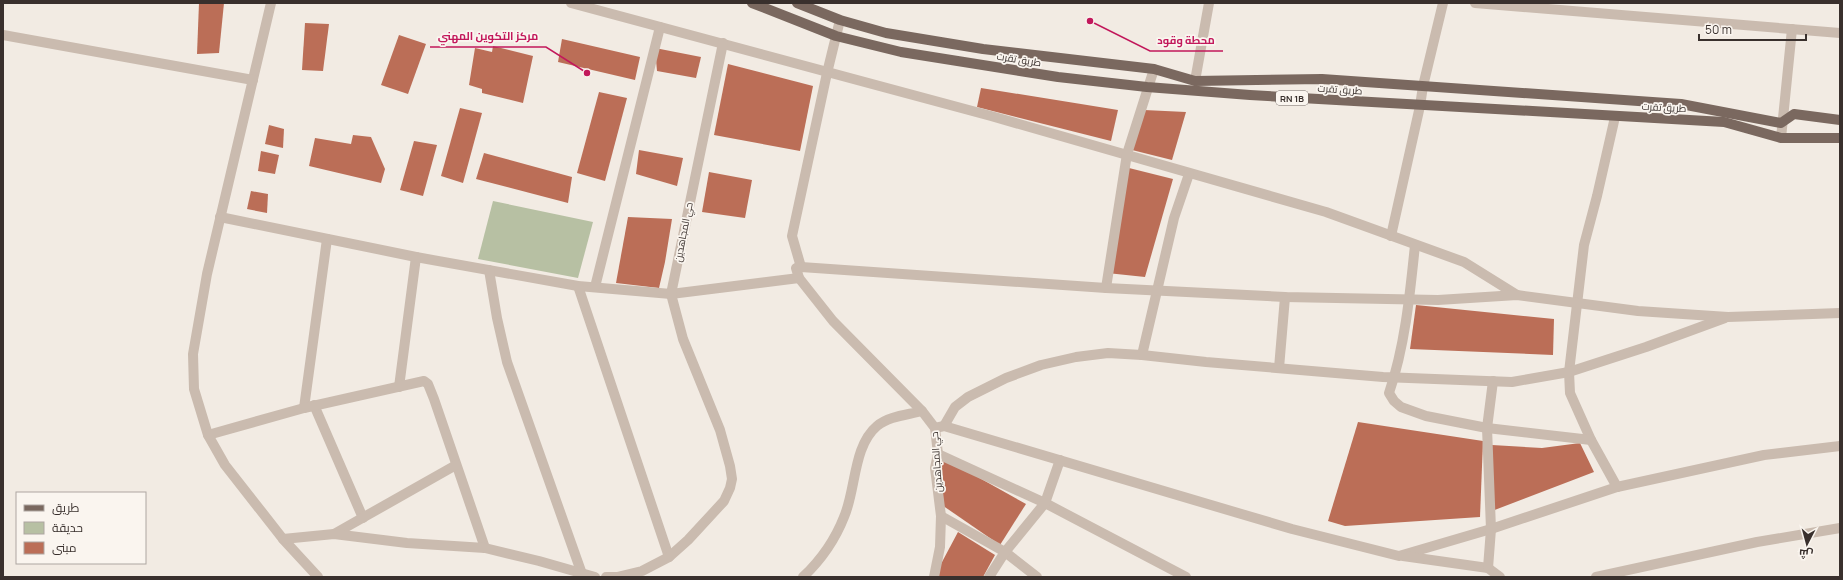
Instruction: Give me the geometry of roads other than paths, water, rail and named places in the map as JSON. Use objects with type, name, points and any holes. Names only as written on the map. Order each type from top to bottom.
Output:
[{"type":"main road","name":"طريق تقرت","points":[[752,3],[836,36],[901,52],[1058,77],[1147,87],[1420,106],[1724,122],[1781,138],[1840,138]]},
{"type":"main road","name":"طريق تقرت","points":[[797,3],[840,20],[886,33],[983,49],[1154,69],[1195,81],[1322,79],[1681,104],[1781,123]]},
{"type":"main road","points":[[1781,123],[1794,114],[1840,120]]},
{"type":"street","points":[[271,3],[207,274],[193,354],[194,389],[208,435],[225,465],[283,539],[318,577]]},
{"type":"street","points":[[571,3],[1127,154],[1189,174],[1326,212],[1464,262],[1517,295]]},
{"type":"street","points":[[1195,81],[1209,3]]},
{"type":"street","points":[[1391,236],[1420,106],[1423,86],[1443,3]]},
{"type":"street","points":[[1476,3],[1840,33]]},
{"type":"street","points":[[801,267],[792,236],[840,20]]},
{"type":"street","points":[[595,287],[660,27]]},
{"type":"street","points":[[1781,138],[1781,123],[1792,29]]},
{"type":"street","points":[[3,35],[253,80]]},
{"type":"street","name":"حي المجاهدين","points":[[671,294],[722,43]]},
{"type":"street","points":[[1106,288],[1127,154],[1147,87],[1154,69]]},
{"type":"street","points":[[1615,117],[1584,245],[1569,372],[1570,393],[1591,440],[1617,487]]},
{"type":"street","points":[[1142,355],[1174,218],[1189,174]]},
{"type":"street","points":[[220,217],[416,257],[578,286],[671,294],[799,278],[796,268],[801,267],[1106,288],[1285,297],[1438,300],[1517,295],[1638,311],[1728,317],[1840,313]]},
{"type":"street","points":[[304,408],[327,239]]},
{"type":"street","points":[[1415,244],[1410,300],[1394,377],[1389,393],[1394,402],[1401,407],[1426,416],[1487,428],[1591,440]]},
{"type":"street","points":[[399,387],[416,257]]},
{"type":"street","points":[[489,270],[497,318],[508,362],[582,574]]},
{"type":"street","name":"حي المجاهدين","points":[[799,278],[833,321],[922,411],[940,427],[938,454],[935,468],[941,516],[940,547],[934,577]]},
{"type":"street","points":[[578,286],[669,557]]},
{"type":"street","points":[[606,577],[617,577],[642,571],[669,557],[688,540],[724,501],[730,488],[732,479],[730,466],[720,430],[683,339],[671,294]]},
{"type":"street","points":[[1279,368],[1285,297]]},
{"type":"street","points":[[1500,577],[1488,568],[1399,556],[1292,529],[1060,460],[940,427],[955,407],[968,397],[1006,378],[1042,365],[1076,357],[1108,353],[1394,377],[1512,382],[1569,372],[1646,347],[1728,317]]},
{"type":"street","points":[[208,435],[314,405],[424,381],[428,384],[485,548]]},
{"type":"street","points":[[1488,568],[1491,529],[1487,428],[1493,381]]},
{"type":"street","points":[[314,405],[363,518]]},
{"type":"street","points":[[803,577],[815,566],[831,544],[844,517],[852,495],[862,447],[866,439],[876,427],[887,419],[922,411]]},
{"type":"street","points":[[1399,556],[1491,529],[1617,487],[1764,455],[1840,446]]},
{"type":"street","points":[[938,454],[1045,503],[1186,577]]},
{"type":"street","points":[[990,577],[1005,552],[1045,503],[1060,460]]},
{"type":"street","points":[[334,534],[456,465]]},
{"type":"street","points":[[941,516],[1005,552],[1037,577]]},
{"type":"street","points":[[1596,577],[1757,542],[1840,528]]},
{"type":"street","points":[[283,539],[334,534],[414,544],[485,548],[595,577]]},
{"type":"place","name":"محطة وقود","points":[[1090,21]]},
{"type":"place","name":"مركز التكوين المهني","points":[[587,73]]}]
